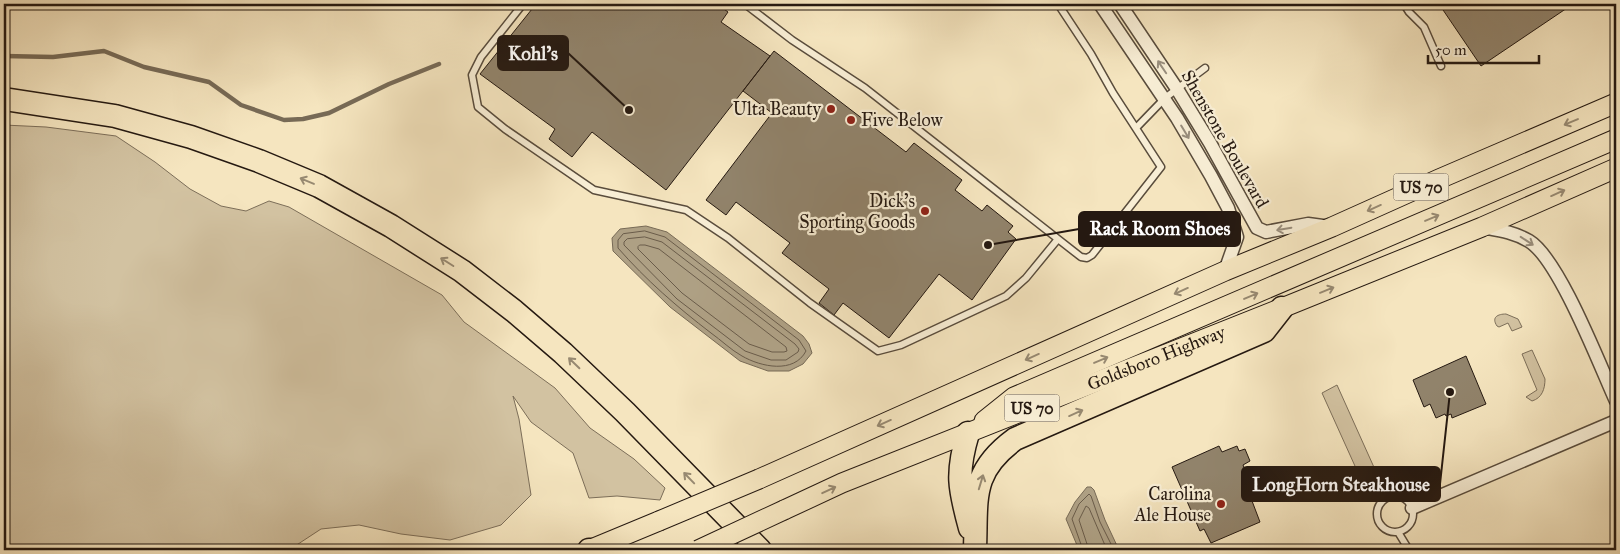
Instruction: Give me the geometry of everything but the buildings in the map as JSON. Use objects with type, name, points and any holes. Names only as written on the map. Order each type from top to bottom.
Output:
[{"type":"highway","points":[[4,99],[115,116],[191,137],[258,160],[318,186],[391,226],[462,271],[564,353],[625,412],[760,550]]},
{"type":"highway","points":[[976,549],[977,498],[980,480],[989,463],[1001,450],[1015,439],[1264,331],[1282,308]]},
{"type":"highway","points":[[968,433],[961,454],[959,472],[961,496],[976,549]]},
{"type":"main road","name":"US 70","points":[[589,550],[759,479],[1225,272],[1616,103]]},
{"type":"main road","points":[[968,433],[1014,397],[1616,139]]},
{"type":"main road","name":"Goldsboro Highway","points":[[698,550],[842,483],[1482,227],[1616,168]]},
{"type":"street","name":"Shenstone Boulevard","points":[[1100,4],[1165,98],[1212,176],[1228,208],[1237,237],[1225,272]]},
{"type":"street","name":"Shenstone Boulevard","points":[[1120,4],[1177,89],[1210,143],[1257,228],[1266,232],[1308,224],[1332,227]]},
{"type":"street","points":[[1482,227],[1515,234],[1531,242],[1549,262],[1568,295],[1616,401]]},
{"type":"street","points":[[1412,508],[1616,421]]},
{"type":"lane","points":[[523,4],[482,57],[472,75],[478,107],[505,129],[594,190],[686,210],[728,238],[810,303],[878,351],[901,345],[1006,296],[1026,278],[1058,239]]},
{"type":"lane","points":[[745,4],[792,40],[865,88],[1081,257],[1087,258],[1092,255],[1161,167],[1058,4]]},
{"type":"lane","points":[[1404,4],[1424,27],[1441,66]]},
{"type":"lane","points":[[1136,128],[1165,98],[1205,68]]},
{"type":"lane","points":[[1400,496],[1412,508],[1412,520],[1404,529],[1398,532],[1392,532],[1382,526],[1377,516],[1379,504],[1388,497],[1400,496]]},
{"type":"lane","points":[[1398,532],[1409,550]]},
{"type":"shaded area","points":[[4,125],[46,127],[116,136],[155,162],[190,189],[221,206],[246,211],[269,201],[289,207],[442,295],[464,322],[555,388],[590,428],[634,459],[665,488],[660,500],[617,496],[589,498],[573,453],[531,422],[513,396],[519,419],[531,495],[501,525],[450,540],[401,534],[359,525],[321,529],[289,550],[4,550]]},
{"type":"shaded area","points":[[1506,314],[1518,319],[1522,327],[1512,331],[1508,323],[1497,326],[1495,318]]},
{"type":"shaded area","points":[[1532,350],[1545,379],[1542,393],[1532,401],[1526,397],[1537,390],[1522,354]]},
{"type":"shaded area","points":[[1337,385],[1377,474],[1391,468],[1392,475],[1377,479],[1364,486],[1322,393]]},
{"type":"water","points":[[646,226],[667,232],[803,336],[809,344],[812,353],[803,364],[789,371],[768,371],[740,361],[670,307],[613,251],[612,238],[620,229]]},
{"type":"water","points":[[1087,487],[1091,487],[1094,490],[1119,550],[1079,550],[1066,519],[1075,502]]},
{"type":"waterway","points":[[4,56],[53,57],[104,51],[144,67],[209,82],[241,105],[284,120],[303,119],[329,113],[389,84],[439,64]]},
{"type":"place","name":"Ulta Beauty","points":[[831,109]]},
{"type":"place","name":"Kohl's","points":[[629,110]]},
{"type":"place","name":"Five Below","points":[[851,120]]},
{"type":"place","name":"Dick's Sporting Goods","points":[[925,211]]},
{"type":"place","name":"Rack Room Shoes","points":[[988,245]]},
{"type":"place","name":"LongHorn Steakhouse","points":[[1450,392]]},
{"type":"place","name":"Carolina Ale House","points":[[1221,504]]}]
